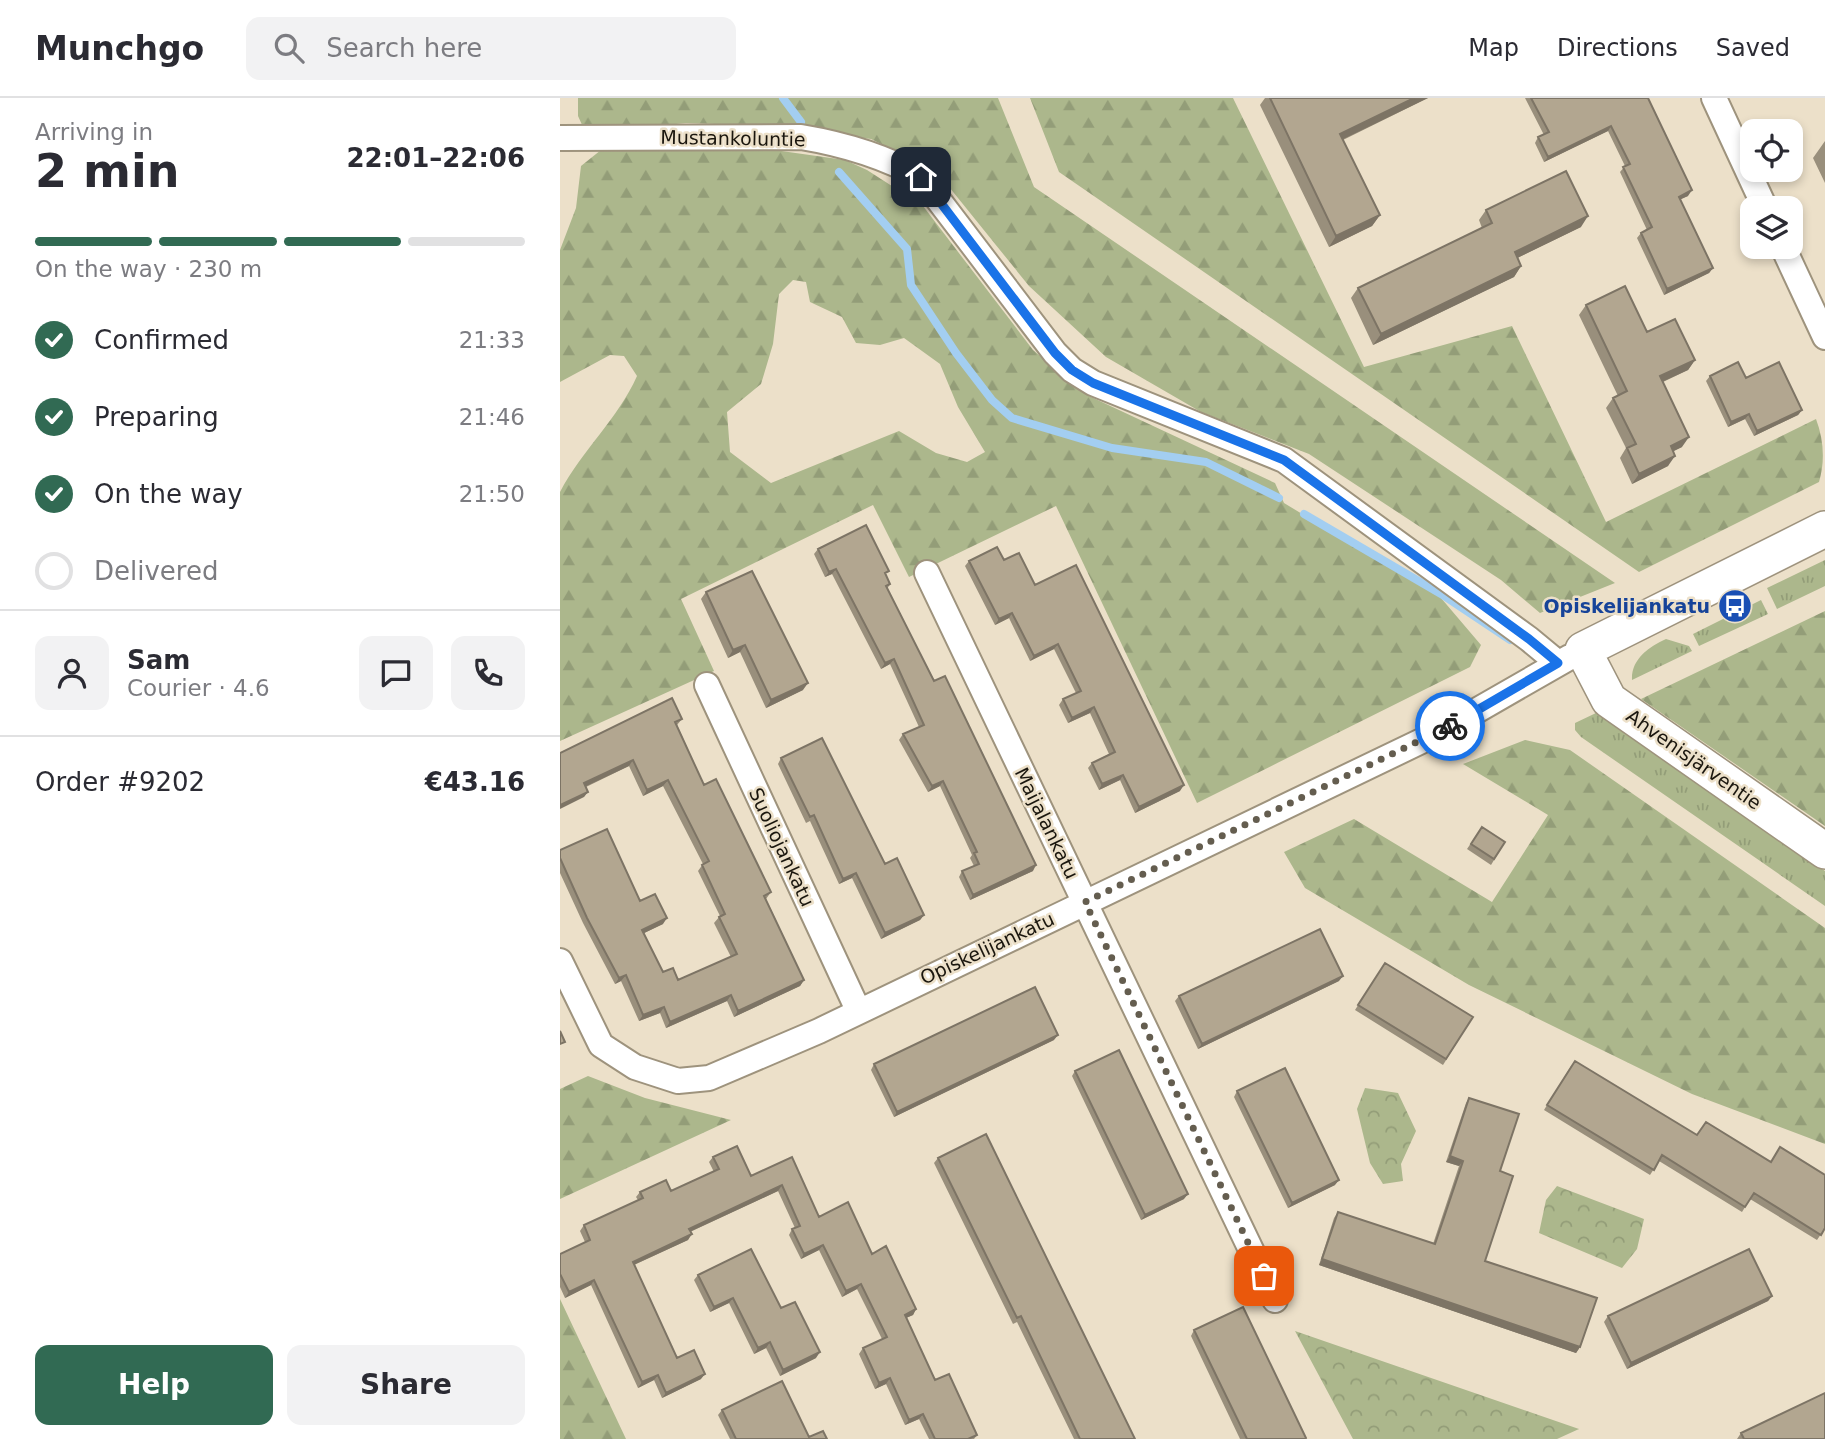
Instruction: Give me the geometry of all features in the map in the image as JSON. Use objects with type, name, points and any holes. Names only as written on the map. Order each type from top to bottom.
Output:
[{"type":"main road","name":"Opiskelijankatu","points":[[1570,657],[1825,529]]},
{"type":"main road","name":"Ahvenisjärventie","points":[[1570,657],[1609,700],[1825,851]]},
{"type":"street","points":[[1714,98],[1759,196]]},
{"type":"street","name":"Mustankoluntie","points":[[560,138],[801,137],[834,142],[901,166],[921,177],[1055,353],[1072,370],[1093,383],[1284,460],[1529,639],[1570,657]]},
{"type":"street","points":[[1789,259],[1825,337]]},
{"type":"street","name":"Maijalankatu","points":[[927,573],[1275,1300]]},
{"type":"street","name":"Opiskelijankatu","points":[[560,961],[601,1045],[635,1068],[678,1081],[709,1078],[819,1031],[1436,734],[1570,657]]},
{"type":"street","name":"Suoliojankatu","points":[[706,685],[858,1010]]},
{"type":"green space","points":[[578,98],[998,98],[1034,187],[1615,583],[1540,613],[1501,580],[1309,454],[1201,412],[1106,357],[1029,286],[937,172],[871,139],[770,126],[686,123],[607,131],[583,127],[578,116]]},
{"type":"green space","points":[[1030,98],[1233,98],[1364,367],[1512,326],[1606,522],[1816,419],[1823,451],[1819,482],[1639,572],[1059,172]]},
{"type":"green space","points":[[761,148],[845,160],[867,170],[923,206],[1033,350],[1089,396],[1275,483],[1284,503],[1441,598],[1481,645],[1470,667],[1197,803],[1056,506],[909,577],[873,505],[681,599],[714,671],[560,741],[560,492],[620,406],[637,376],[624,356],[610,355],[560,382],[560,250],[576,208],[581,166],[601,150]],"holes":[[[793,280],[806,282],[810,302],[842,317],[856,343],[880,345],[904,338],[940,364],[958,407],[985,452],[967,462],[936,453],[899,431],[771,483],[730,452],[727,412],[761,384],[773,344],[779,294]]]},
{"type":"green space","points":[[1825,560],[1825,586],[1777,609],[1767,588]]},
{"type":"green space","points":[[1761,600],[1768,614],[1699,646],[1693,634]]},
{"type":"green space","points":[[1825,611],[1825,826],[1641,699]]},
{"type":"green space","points":[[1666,639],[1689,646],[1692,651],[1632,680],[1634,666],[1638,660],[1653,646]]},
{"type":"green space","points":[[1596,713],[1608,718],[1825,871],[1825,906],[1581,737],[1575,730],[1575,723]]},
{"type":"green space","points":[[1525,740],[1570,750],[1825,928],[1825,1144],[1692,1094],[1469,985],[1305,888],[1284,852],[1354,819],[1492,902],[1548,815],[1463,764]]},
{"type":"green space","points":[[588,1076],[645,1098],[731,1120],[560,1199],[560,1089]]},
{"type":"green space","points":[[1365,1088],[1398,1093],[1416,1131],[1401,1164],[1403,1181],[1383,1184],[1370,1163],[1357,1109]]},
{"type":"green space","points":[[1557,1186],[1644,1219],[1637,1249],[1622,1268],[1539,1233],[1546,1200]]},
{"type":"green space","points":[[560,1299],[626,1439],[560,1439]]},
{"type":"green space","points":[[1295,1331],[1579,1429],[1557,1439],[1353,1439]]},
{"type":"building","points":[[1270,98],[1414,98],[1340,134],[1380,215],[1336,236]]},
{"type":"building","points":[[1531,98],[1648,98],[1692,190],[1679,197],[1713,268],[1667,289],[1641,233],[1652,227],[1623,167],[1630,164],[1611,126],[1548,157],[1538,137],[1549,132]]},
{"type":"building","points":[[1566,171],[1588,216],[1515,252],[1521,266],[1381,334],[1358,288],[1492,223],[1486,210]]},
{"type":"building","points":[[1625,286],[1647,332],[1675,319],[1695,360],[1660,376],[1689,437],[1671,446],[1675,456],[1639,474],[1627,448],[1636,444],[1613,398],[1627,391],[1586,305]]},
{"type":"building","points":[[1738,362],[1746,378],[1779,362],[1802,410],[1757,431],[1749,414],[1731,422],[1710,376]]},
{"type":"building","points":[[866,525],[889,571],[885,573],[890,584],[886,586],[934,681],[945,676],[1036,865],[973,895],[962,871],[979,864],[974,853],[977,852],[943,781],[932,786],[903,734],[924,725],[894,659],[885,663],[836,569],[829,572],[818,549]]},
{"type":"building","points":[[997,547],[1004,560],[1019,553],[1035,585],[1076,565],[1184,785],[1139,807],[1123,775],[1102,784],[1092,763],[1115,752],[1094,707],[1072,718],[1063,699],[1081,691],[1058,644],[1034,656],[1012,613],[999,619],[969,561]]},
{"type":"building","points":[[752,571],[808,683],[771,700],[745,645],[733,650],[706,592]]},
{"type":"building","points":[[672,698],[682,719],[675,722],[704,785],[716,779],[771,892],[764,896],[804,980],[738,1011],[731,995],[670,1022],[664,1007],[643,1015],[626,975],[619,978],[587,918],[560,858],[560,850],[607,829],[640,901],[655,894],[667,918],[642,930],[663,972],[673,968],[678,980],[737,954],[719,917],[725,914],[702,865],[709,861],[668,780],[647,790],[633,760],[584,783],[588,792],[560,805],[560,753]]},
{"type":"building","points":[[822,738],[885,864],[897,858],[924,915],[885,933],[856,873],[843,879],[814,815],[810,817],[781,758]]},
{"type":"building","points":[[1482,827],[1505,842],[1494,859],[1471,844]]},
{"type":"building","points":[[1320,929],[1343,976],[1202,1044],[1179,996]]},
{"type":"building","points":[[1385,963],[1473,1017],[1446,1059],[1358,1005]]},
{"type":"building","points":[[1035,987],[1058,1035],[897,1112],[874,1064]]},
{"type":"building","points":[[560,1031],[565,1042],[560,1044]]},
{"type":"building","points":[[1119,1050],[1188,1194],[1145,1215],[1075,1071]]},
{"type":"building","points":[[1575,1061],[1697,1135],[1706,1122],[1771,1162],[1780,1147],[1825,1175],[1825,1228],[1821,1235],[1754,1193],[1745,1207],[1662,1155],[1654,1170],[1547,1105]]},
{"type":"building","points":[[1285,1068],[1339,1180],[1292,1203],[1237,1091]]},
{"type":"building","points":[[1469,1098],[1519,1114],[1500,1171],[1513,1176],[1485,1261],[1597,1298],[1580,1347],[1322,1259],[1338,1212],[1435,1244],[1463,1161],[1450,1156]]},
{"type":"building","points":[[986,1134],[1135,1439],[1080,1439],[1021,1316],[1017,1318],[938,1158]]},
{"type":"building","points":[[737,1146],[751,1176],[792,1157],[819,1217],[848,1202],[872,1254],[886,1246],[916,1309],[905,1315],[935,1380],[949,1374],[977,1435],[968,1439],[935,1439],[923,1414],[909,1420],[890,1378],[879,1383],[863,1348],[887,1337],[861,1284],[846,1291],[823,1245],[804,1254],[792,1229],[800,1226],[782,1185],[689,1229],[692,1234],[633,1262],[677,1358],[694,1350],[705,1374],[666,1393],[658,1375],[642,1382],[594,1280],[569,1292],[560,1274],[560,1254],[590,1240],[584,1225],[643,1198],[640,1192],[666,1180],[671,1191],[719,1169],[713,1157]]},
{"type":"building","points":[[751,1249],[781,1308],[795,1302],[820,1352],[783,1370],[770,1342],[758,1348],[733,1298],[714,1307],[698,1275]]},
{"type":"building","points":[[1749,1249],[1772,1296],[1631,1363],[1608,1316]]},
{"type":"building","points":[[1243,1307],[1305,1439],[1247,1439],[1194,1330]]},
{"type":"building","points":[[782,1381],[809,1437],[823,1431],[827,1439],[736,1439],[722,1410]]},
{"type":"building","points":[[1825,1393],[1825,1439],[1744,1439],[1741,1433]]},
{"type":"waterway","points":[[783,98],[801,122]]},
{"type":"waterway","points":[[839,172],[907,249],[911,285],[956,353],[992,400],[1012,418],[1112,448],[1206,462],[1279,498]]},
{"type":"waterway","points":[[1304,514],[1441,594],[1510,640]]},
{"type":"way so far","points":[[1264,1276],[1085,902],[1450,726]]},
{"type":"place","name":"Opiskelijankatu","points":[[1735,606]]},
{"type":"route","points":[[921,177],[1055,353],[1072,370],[1093,383],[1284,460],[1316,481],[1558,663],[1450,726]]}]
